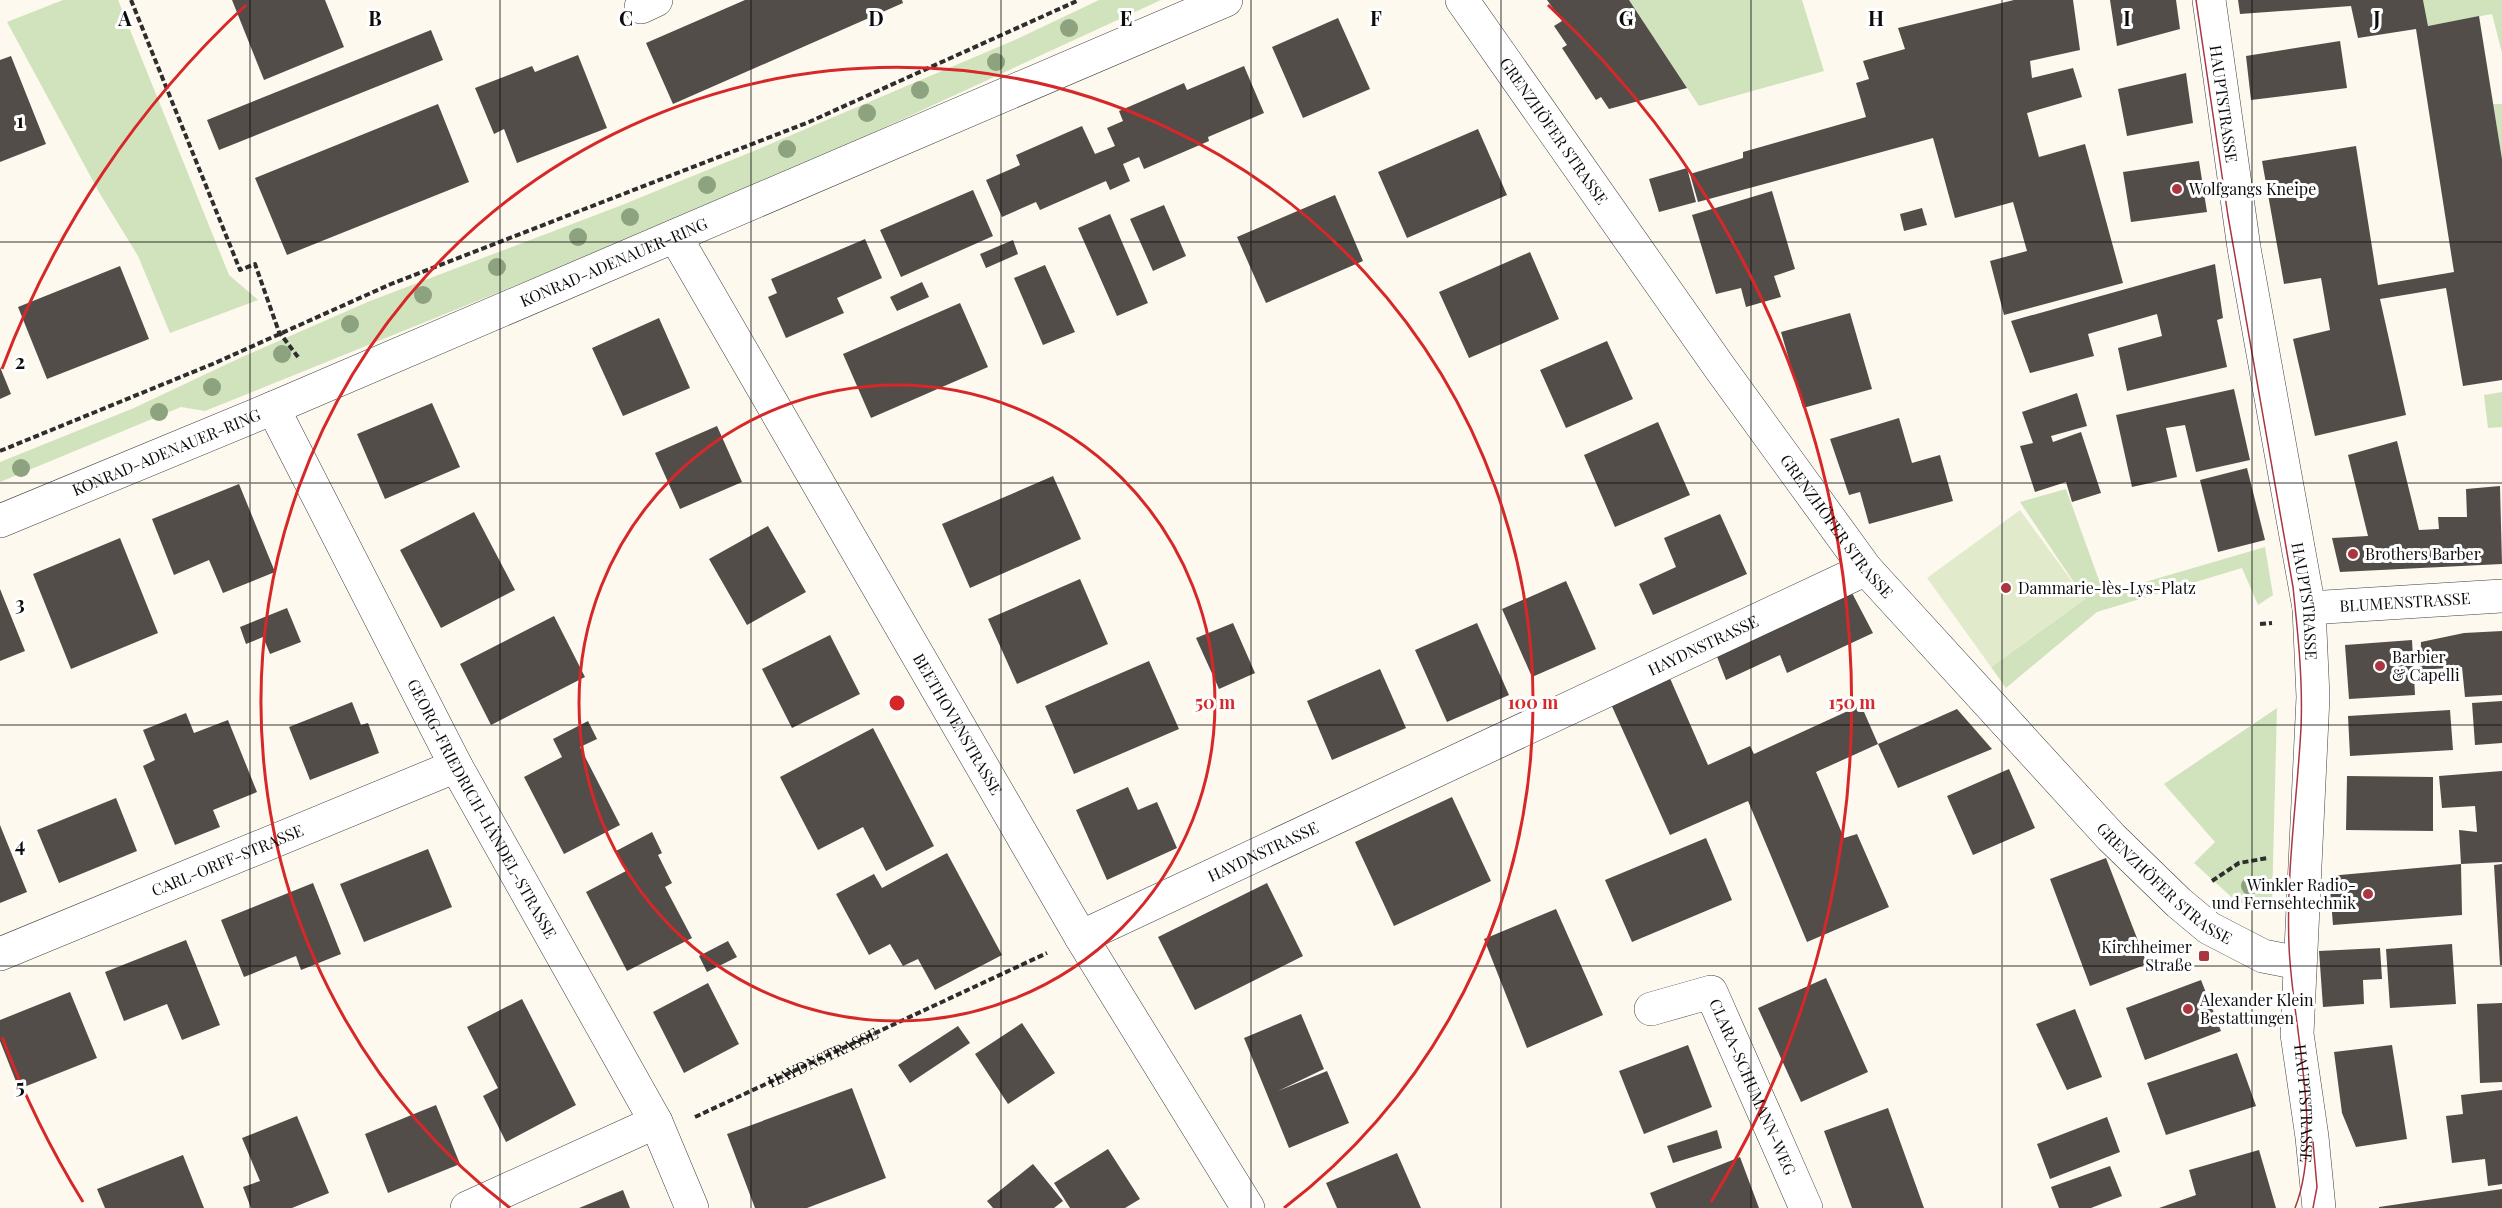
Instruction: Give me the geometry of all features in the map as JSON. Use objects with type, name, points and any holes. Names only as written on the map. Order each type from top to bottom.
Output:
[{"type":"street","name":"KONRAD-ADENAUER-RING","points":[[0,521],[273,408],[1226,0]]},
{"type":"street","name":"GRENZHÖFER STRASSE","points":[[1462,0],[1720,368],[1866,569],[2111,837],[2179,903],[2209,928],[2263,956],[2299,963]]},
{"type":"street","name":"HAUPTSTRASSE","points":[[2209,0],[2244,248],[2308,608],[2313,697],[2304,850],[2298,1034],[2319,1208]]},
{"type":"street","name":"BEETHOVENSTRASSE","points":[[675,236],[1081,937],[1248,1208]]},
{"type":"street","name":"GEORG-FRIEDRICH-HÄNDEL-STRASSE","points":[[273,408],[456,766],[656,1122],[692,1208]]},
{"type":"street","name":"HAYDNSTRASSE","points":[[1081,937],[1866,569]]},
{"type":"street","name":"BLUMENSTRASSE","points":[[2308,608],[2502,596]]},
{"type":"street","name":"CARL-ORFF-STRASSE","points":[[0,954],[456,766]]},
{"type":"street","name":"CLARA-SCHUMANN-WEG","points":[[1650,1009],[1711,992],[1806,1208]]},
{"type":"street","points":[[467,1208],[656,1122]]},
{"type":"path","points":[[130,0],[240,270],[255,264],[279,332],[320,386]]},
{"type":"path","points":[[0,451],[215,363],[279,332],[391,284],[809,122],[1079,0]]},
{"type":"path","points":[[2179,903],[2239,863],[2304,850]]},
{"type":"path","name":"HAYDNSTRASSE","points":[[656,1122],[687,1121],[1081,937]]},
{"type":"green space","points":[[63,0],[118,0],[229,275],[258,300],[170,333],[138,256],[100,194],[7,22]]},
{"type":"green space","points":[[1099,0],[1161,0],[814,160],[673,222],[205,411],[181,407],[0,482],[0,462],[134,408],[242,357],[370,301],[622,205],[768,145],[1017,39]]},
{"type":"green space","points":[[1629,0],[1802,0],[1824,71],[1699,106]]},
{"type":"green space","points":[[2423,0],[2502,0],[2502,53],[2492,14],[2428,26]]},
{"type":"green space","points":[[2493,104],[2502,104],[2502,159]]},
{"type":"green space","points":[[2502,392],[2502,427],[2488,428],[2484,395]]},
{"type":"green space","points":[[2066,489],[2104,594],[2265,547],[2273,595],[2258,605],[2242,568],[2097,612],[2006,688],[1991,667],[2085,599],[2020,502]]},
{"type":"green space","name":"Dammarie-lès-Lys-Platz","points":[[2020,510],[2085,599],[1991,667],[1927,578]]},
{"type":"green space","points":[[2277,708],[2272,904],[2238,903],[2194,863],[2215,842],[2164,784]]},
{"type":"building","points":[[232,0],[325,0],[344,47],[264,80]]},
{"type":"building","points":[[745,0],[902,0],[903,3],[673,104],[646,43]]},
{"type":"building","points":[[1547,0],[1629,0],[1687,88],[1609,109],[1601,97],[1596,100],[1562,48],[1567,45],[1554,26],[1562,21]]},
{"type":"building","points":[[2014,0],[2073,0],[2080,50],[2030,61],[2032,78],[2073,68],[2082,97],[2027,113],[2039,157],[2085,144],[2123,283],[2004,315],[1990,261],[2027,251],[2013,202],[1955,218],[1933,138],[1698,202],[1690,174],[1743,158],[1743,152],[1866,117],[1856,83],[1869,79],[1863,61],[1905,49],[1898,28]]},
{"type":"building","points":[[2110,0],[2176,0],[2180,29],[2117,46]]},
{"type":"building","points":[[2238,0],[2423,0],[2428,26],[2479,16],[2502,159],[2502,380],[2463,386],[2446,288],[2380,299],[2406,415],[2315,436],[2293,339],[2330,330],[2321,278],[2284,284],[2262,161],[2356,146],[2378,285],[2454,272],[2416,29],[2358,38],[2351,6],[2240,14]]},
{"type":"building","points":[[1338,18],[1370,89],[1303,118],[1272,47]]},
{"type":"building","points":[[431,30],[443,60],[219,150],[207,120]]},
{"type":"building","points":[[2340,41],[2347,88],[2251,100],[2246,56]]},
{"type":"building","points":[[578,55],[607,128],[517,163],[504,129],[494,134],[475,88],[532,66],[535,72]]},
{"type":"building","points":[[11,56],[46,144],[0,162],[0,60]]},
{"type":"building","points":[[1244,66],[1264,113],[1208,137],[1209,141],[1144,169],[1139,157],[1123,164],[1130,181],[1110,190],[1106,181],[1040,210],[1036,202],[1002,217],[986,180],[1020,165],[1016,155],[1082,126],[1095,154],[1115,146],[1107,128],[1123,121],[1119,111],[1184,83],[1187,90]]},
{"type":"building","points":[[2186,73],[2193,123],[2127,136],[2118,89]]},
{"type":"building","points":[[438,104],[469,182],[287,255],[255,178]]},
{"type":"building","points":[[1478,129],[1507,195],[1407,238],[1378,172]]},
{"type":"building","points":[[2199,161],[2207,212],[2131,222],[2123,172]]},
{"type":"building","points":[[1687,168],[1696,202],[1659,212],[1649,179]]},
{"type":"building","points":[[973,190],[993,236],[901,277],[880,230]]},
{"type":"building","points":[[1772,191],[1795,269],[1774,276],[1781,297],[1746,307],[1741,288],[1716,294],[1692,215]]},
{"type":"building","points":[[1335,195],[1363,261],[1266,303],[1237,237]]},
{"type":"building","points":[[1164,205],[1186,256],[1153,271],[1130,219]]},
{"type":"building","points":[[1922,208],[1927,225],[1904,231],[1900,214]]},
{"type":"building","points":[[1110,214],[1148,303],[1117,316],[1078,228]]},
{"type":"building","points":[[865,239],[882,278],[837,298],[844,313],[786,338],[768,297],[777,293],[771,279]]},
{"type":"building","points":[[1013,240],[1018,254],[986,268],[980,254]]},
{"type":"building","points":[[1530,252],[1559,319],[1469,358],[1439,292]]},
{"type":"building","points":[[2215,264],[2223,318],[2217,320],[2227,367],[2127,391],[2118,348],[2162,336],[2157,314],[2088,334],[2094,356],[2030,373],[2011,321]]},
{"type":"building","points":[[1045,265],[1075,332],[1043,345],[1014,278]]},
{"type":"building","points":[[120,266],[149,339],[47,379],[18,307]]},
{"type":"building","points":[[922,282],[929,297],[897,311],[890,297]]},
{"type":"building","points":[[960,303],[988,367],[871,418],[843,354]]},
{"type":"building","points":[[1850,313],[1872,389],[1803,408],[1781,332]]},
{"type":"building","points":[[659,318],[690,388],[623,416],[592,348]]},
{"type":"building","points":[[1607,341],[1633,399],[1566,428],[1540,370]]},
{"type":"building","points":[[0,367],[11,394],[0,399]]},
{"type":"building","points":[[2234,389],[2250,460],[2196,472],[2185,425],[2166,428],[2177,477],[2132,487],[2116,415]]},
{"type":"building","points":[[2077,393],[2087,426],[2051,436],[2053,442],[2081,432],[2101,493],[2072,502],[2066,482],[2035,492],[2020,446],[2033,443],[2022,412]]},
{"type":"building","points":[[432,403],[460,467],[385,499],[357,434]]},
{"type":"building","points":[[1899,418],[1912,463],[1940,455],[1953,501],[1869,524],[1860,492],[1849,495],[1830,439]]},
{"type":"building","points":[[1658,422],[1690,495],[1615,527],[1584,455]]},
{"type":"building","points":[[717,426],[742,482],[680,509],[655,453]]},
{"type":"building","points":[[2397,441],[2419,530],[2439,529],[2438,517],[2467,517],[2466,489],[2500,486],[2502,564],[2340,572],[2332,538],[2368,536],[2348,455]]},
{"type":"building","points":[[2247,468],[2265,540],[2218,552],[2200,480]]},
{"type":"building","points":[[1053,476],[1081,539],[970,588],[942,524]]},
{"type":"building","points":[[239,484],[275,572],[223,593],[209,560],[174,575],[152,519]]},
{"type":"building","points":[[474,512],[515,590],[441,628],[400,550]]},
{"type":"building","points":[[1720,514],[1747,574],[1653,615],[1639,584],[1676,567],[1664,538]]},
{"type":"building","points":[[768,526],[806,592],[747,625],[709,559]]},
{"type":"building","points":[[120,538],[158,633],[71,669],[33,574]]},
{"type":"building","points":[[1080,579],[1108,644],[1017,684],[988,619]]},
{"type":"building","points":[[1566,581],[1596,649],[1532,677],[1502,609]]},
{"type":"building","points":[[0,589],[25,651],[0,661]]},
{"type":"building","points":[[1851,591],[1873,633],[1787,673],[1780,655],[1726,680],[1716,654]]},
{"type":"building","points":[[287,608],[301,642],[270,654],[263,637],[246,644],[240,627]]},
{"type":"building","points":[[554,616],[585,677],[491,725],[460,664]]},
{"type":"building","points":[[1233,623],[1255,673],[1219,689],[1196,638]]},
{"type":"building","points":[[1477,623],[1509,695],[1447,722],[1415,650]]},
{"type":"building","points":[[2502,631],[2502,695],[2465,697],[2462,667],[2420,670],[2421,642],[2464,633]]},
{"type":"building","points":[[830,635],[860,694],[792,728],[762,669]]},
{"type":"building","points":[[2412,640],[2415,695],[2349,699],[2345,645]]},
{"type":"building","points":[[1149,661],[1179,729],[1074,774],[1045,706]]},
{"type":"building","points":[[1380,669],[1406,728],[1332,760],[1307,701]]},
{"type":"building","points":[[1669,676],[1708,765],[1750,746],[1754,754],[1861,705],[1878,744],[1816,772],[1844,838],[1857,834],[1889,907],[1807,942],[1748,801],[1670,835],[1610,702]]},
{"type":"building","points":[[2502,701],[2502,743],[2475,745],[2472,703]]},
{"type":"building","points":[[352,702],[361,725],[368,723],[379,753],[310,780],[289,727]]},
{"type":"building","points":[[1957,709],[1992,749],[1898,788],[1878,744]]},
{"type":"building","points":[[2450,710],[2453,750],[2350,756],[2348,716]]},
{"type":"building","points":[[186,713],[194,733],[228,720],[257,792],[213,810],[220,827],[175,845],[143,766],[155,760],[143,730]]},
{"type":"building","points":[[588,721],[597,739],[580,747],[620,825],[564,854],[524,777],[562,757],[553,739]]},
{"type":"building","points":[[873,728],[934,846],[886,871],[863,827],[818,850],[780,777]]},
{"type":"building","points":[[2009,769],[2035,828],[1973,855],[1947,796]]},
{"type":"building","points":[[2502,771],[2502,862],[2461,864],[2459,830],[2477,832],[2475,806],[2442,808],[2439,776]]},
{"type":"building","points":[[2347,776],[2433,777],[2433,831],[2346,830]]},
{"type":"building","points":[[1128,787],[1138,810],[1157,802],[1177,848],[1107,880],[1076,810]]},
{"type":"building","points":[[1452,797],[1491,881],[1394,926],[1355,842]]},
{"type":"building","points":[[116,798],[137,851],[59,883],[37,830]]},
{"type":"building","points":[[0,825],[27,892],[0,903]]},
{"type":"building","points":[[652,832],[662,853],[658,855],[672,883],[665,887],[692,938],[627,971],[586,892],[626,871],[616,851]]},
{"type":"building","points":[[1706,838],[1732,900],[1632,942],[1605,880]]},
{"type":"building","points":[[428,849],[452,907],[364,942],[340,884]]},
{"type":"building","points":[[947,853],[1002,955],[935,990],[918,959],[903,966],[890,944],[869,955],[836,894],[874,874],[882,888]]},
{"type":"building","points":[[2106,858],[2147,964],[2090,986],[2050,879]]},
{"type":"building","points":[[2461,864],[2462,915],[2333,925],[2329,876]]},
{"type":"building","points":[[2502,864],[2502,965],[2500,965],[2494,865]]},
{"type":"building","points":[[313,883],[341,954],[301,970],[296,956],[244,977],[221,920]]},
{"type":"building","points":[[1267,883],[1303,956],[1195,1010],[1158,937]]},
{"type":"building","points":[[1556,909],[1603,1015],[1527,1048],[1484,939]]},
{"type":"building","points":[[186,940],[220,1025],[182,1040],[167,1004],[124,1021],[105,972]]},
{"type":"building","points":[[728,941],[737,957],[707,972],[699,956]]},
{"type":"building","points":[[2452,944],[2456,1004],[2390,1008],[2386,949]]},
{"type":"building","points":[[2380,948],[2382,979],[2363,980],[2364,1004],[2323,1007],[2319,951]]},
{"type":"building","points":[[1826,978],[1868,1072],[1801,1102],[1758,1008]]},
{"type":"building","points":[[2201,980],[2221,1031],[2145,1060],[2126,1008]]},
{"type":"building","points":[[708,983],[739,1044],[684,1073],[653,1012]]},
{"type":"building","points":[[70,992],[97,1058],[19,1089],[0,1041],[0,1020]]},
{"type":"building","points":[[522,999],[576,1105],[506,1142],[483,1096],[498,1088],[467,1027]]},
{"type":"building","points":[[2502,1003],[2502,1082],[2480,1083],[2477,1004]]},
{"type":"building","points":[[2075,1009],[2102,1077],[2067,1090],[2036,1024]]},
{"type":"building","points":[[1301,1014],[1324,1069],[1278,1091],[1327,1071],[1349,1123],[1289,1148],[1244,1038]]},
{"type":"building","points":[[1022,1023],[1055,1073],[1008,1104],[975,1054]]},
{"type":"building","points":[[958,1026],[970,1043],[910,1083],[898,1065]]},
{"type":"building","points":[[1688,1045],[1712,1107],[1644,1134],[1619,1071]]},
{"type":"building","points":[[2392,1045],[2407,1139],[2356,1147],[2342,1113],[2334,1052]]},
{"type":"building","points":[[2237,1053],[2256,1106],[2166,1135],[2147,1083]]},
{"type":"building","points":[[852,1088],[886,1178],[807,1208],[755,1208],[727,1134]]},
{"type":"building","points":[[2502,1090],[2502,1184],[2488,1186],[2485,1159],[2452,1163],[2446,1116],[2463,1114],[2461,1095]]},
{"type":"building","points":[[436,1105],[460,1164],[388,1193],[365,1134]]},
{"type":"building","points":[[1888,1108],[1924,1208],[1852,1208],[1824,1131]]},
{"type":"building","points":[[297,1116],[329,1193],[292,1208],[251,1208],[243,1187],[260,1181],[242,1138]]},
{"type":"building","points":[[2107,1117],[2120,1152],[2050,1179],[2037,1144]]},
{"type":"building","points":[[1717,1130],[1722,1148],[1673,1163],[1667,1146]]},
{"type":"building","points":[[1108,1149],[1140,1199],[1125,1208],[1070,1208],[1054,1183]]},
{"type":"building","points":[[2259,1150],[2276,1208],[2159,1208],[2196,1195],[2189,1170]]},
{"type":"building","points":[[1397,1153],[1421,1208],[1337,1208],[1326,1183]]},
{"type":"building","points":[[183,1155],[204,1208],[105,1208],[97,1189]]},
{"type":"building","points":[[1740,1157],[1759,1208],[1656,1208],[1650,1193]]},
{"type":"building","points":[[1033,1164],[1063,1201],[1054,1208],[993,1208],[987,1201]]},
{"type":"building","points":[[2110,1166],[2122,1196],[2091,1208],[2059,1208],[2051,1187]]},
{"type":"building","points":[[2502,1189],[2502,1208],[2379,1208],[2379,1207]]},
{"type":"building","points":[[623,1190],[630,1208],[579,1208]]},
{"type":"tram line","points":[[2196,0],[2228,216],[2293,587],[2298,640],[2301,728],[2288,919],[2291,977],[2307,1114],[2307,1147],[2303,1179],[2295,1208]]},
{"type":"tram line","points":[[2313,1142],[2317,1187],[2313,1208]]},
{"type":"place","name":"Wolfgangs Kneipe","points":[[2177,189]]},
{"type":"place","name":"Brothers Barber","points":[[2353,554]]},
{"type":"place","name":"Dammarie-lès-Lys-Platz","points":[[2006,588]]},
{"type":"place","name":"Barbier & Capelli","points":[[2380,666]]},
{"type":"place","name":"Winkler Radio- und Fernsehtechnik","points":[[2368,894]]},
{"type":"place","name":"Kirchheimer Straße","points":[[2204,956]]},
{"type":"place","name":"Alexander Klein Bestattungen","points":[[2188,1009]]}]
